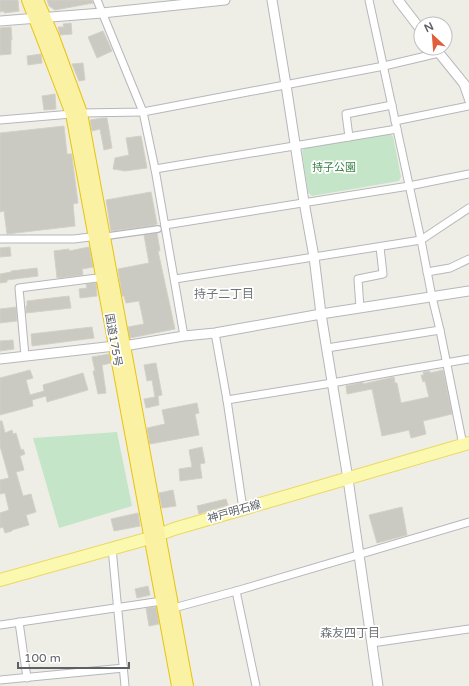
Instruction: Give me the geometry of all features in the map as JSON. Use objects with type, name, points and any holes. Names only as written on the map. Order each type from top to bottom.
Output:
[{"type":"highway","name":"国道175号","points":[[28,0],[40,18]]},
{"type":"highway","name":"国道175号","points":[[37,0],[40,18],[76,113],[102,236],[107,277],[154,536],[178,686]]},
{"type":"highway","name":"国道175号","points":[[166,606],[187,686]]},
{"type":"main road","name":"神戸明石線","points":[[0,580],[466,444]]},
{"type":"street","points":[[97,0],[143,112],[155,169],[184,336]]},
{"type":"street","points":[[0,21],[102,13],[189,2],[225,0]]},
{"type":"street","points":[[272,0],[314,257],[326,348],[348,479],[378,686]]},
{"type":"street","points":[[369,0],[432,297],[466,444]]},
{"type":"street","points":[[398,0],[413,20]]},
{"type":"street","points":[[0,120],[76,113],[143,112],[384,66],[417,56]]},
{"type":"street","points":[[442,56],[466,87],[469,101]]},
{"type":"street","points":[[349,137],[346,114],[392,105]]},
{"type":"street","points":[[395,121],[469,106]]},
{"type":"street","points":[[155,169],[397,129]]},
{"type":"street","points":[[165,224],[409,186],[469,174]]},
{"type":"street","points":[[175,279],[421,240],[469,208]]},
{"type":"street","points":[[0,239],[74,239],[158,229]]},
{"type":"street","points":[[360,308],[358,279],[383,274],[380,247]]},
{"type":"street","points":[[427,272],[450,268],[469,259]]},
{"type":"street","points":[[25,356],[19,288],[107,277]]},
{"type":"street","points":[[0,359],[119,346],[215,333],[321,314],[469,291]]},
{"type":"street","points":[[326,348],[440,330]]},
{"type":"street","points":[[215,333],[227,400],[243,509]]},
{"type":"street","points":[[227,400],[469,359]]},
{"type":"street","points":[[0,625],[117,607],[166,606],[236,591],[469,522]]},
{"type":"street","points":[[112,548],[125,686]]},
{"type":"street","points":[[236,591],[256,686]]},
{"type":"street","points":[[19,622],[33,686]]},
{"type":"street","points":[[372,644],[469,629]]},
{"type":"street","points":[[0,680],[124,668]]},
{"type":"green space","name":"持子公園","points":[[389,134],[393,136],[401,177],[399,181],[312,196],[308,192],[302,151],[306,147]]},
{"type":"green space","points":[[117,432],[132,506],[59,528],[33,438]]},
{"type":"building","points":[[0,0],[18,0],[19,11],[4,13],[4,11],[0,12]]},
{"type":"building","points":[[47,0],[92,0],[93,3],[55,10],[49,6]]},
{"type":"building","points":[[71,23],[72,34],[60,35],[58,27],[64,27],[63,24]]},
{"type":"building","points":[[11,27],[11,54],[0,55],[0,28]]},
{"type":"building","points":[[103,31],[112,51],[97,58],[88,37]]},
{"type":"building","points":[[41,54],[42,63],[28,65],[27,56]]},
{"type":"building","points":[[83,63],[85,80],[79,81],[72,64]]},
{"type":"building","points":[[55,94],[56,109],[44,110],[42,96]]},
{"type":"building","points":[[107,118],[112,148],[104,150],[100,129],[92,131],[90,120]]},
{"type":"building","points":[[64,126],[67,154],[72,154],[78,203],[73,204],[75,226],[7,234],[4,211],[0,212],[0,133]]},
{"type":"building","points":[[141,136],[147,168],[125,171],[113,169],[115,158],[129,155],[126,138]]},
{"type":"building","points":[[151,192],[156,225],[111,231],[106,200]]},
{"type":"building","points":[[157,233],[160,251],[158,251],[175,329],[130,338],[128,327],[144,324],[139,301],[126,303],[124,296],[122,296],[118,269],[149,263],[144,235]]},
{"type":"building","points":[[10,247],[11,256],[0,257],[0,248]]},
{"type":"building","points":[[89,247],[93,267],[82,269],[83,275],[57,278],[54,251],[69,249],[69,251]]},
{"type":"building","points":[[37,268],[38,276],[7,280],[7,282],[0,283],[0,274],[11,271]]},
{"type":"building","points":[[96,283],[97,296],[80,298],[79,289],[87,288],[86,284]]},
{"type":"building","points":[[69,296],[71,308],[26,313],[27,301]]},
{"type":"building","points":[[16,307],[17,321],[0,323],[0,309]]},
{"type":"building","points":[[92,327],[94,338],[32,346],[31,334]]},
{"type":"building","points":[[13,340],[14,349],[0,351],[0,341]]},
{"type":"building","points":[[109,354],[111,363],[102,365],[106,393],[98,394],[93,371],[95,371],[92,357]]},
{"type":"building","points":[[156,363],[162,395],[158,396],[159,405],[146,408],[144,399],[155,397],[152,380],[147,381],[144,365]]},
{"type":"building","points":[[30,370],[33,378],[26,380],[30,395],[44,391],[43,385],[83,373],[88,390],[47,402],[46,396],[32,400],[33,406],[0,415],[0,378]]},
{"type":"building","points":[[443,370],[452,414],[423,421],[426,434],[411,438],[409,430],[382,436],[372,389],[347,394],[346,386],[394,377],[395,383],[397,383],[401,403],[429,397],[425,381],[423,382],[421,375],[424,375],[423,372],[430,371],[430,373]]},
{"type":"building","points":[[197,403],[199,413],[195,414],[199,435],[150,444],[147,428],[165,424],[162,410]]},
{"type":"building","points":[[0,421],[2,421],[5,433],[12,430],[13,434],[16,433],[21,450],[23,449],[25,454],[20,456],[24,470],[16,472],[23,496],[31,494],[36,512],[26,515],[29,525],[5,533],[3,527],[0,528],[0,513],[9,510],[5,493],[0,494],[0,480],[9,478],[0,446]]},
{"type":"building","points":[[202,447],[205,463],[200,464],[202,478],[180,481],[179,469],[192,467],[189,450]]},
{"type":"building","points":[[173,490],[176,506],[162,508],[159,493]]},
{"type":"building","points":[[226,499],[228,505],[199,514],[197,506]]},
{"type":"building","points":[[402,507],[407,535],[377,543],[369,515]]},
{"type":"building","points":[[138,513],[140,526],[114,531],[111,519]]},
{"type":"building","points":[[148,586],[150,595],[137,598],[135,589]]},
{"type":"building","points":[[156,607],[159,624],[149,626],[146,608]]},
{"type":"district","name":"持子二丁目","points":[[224,294]]},
{"type":"district","name":"森友四丁目","points":[[350,633]]}]
